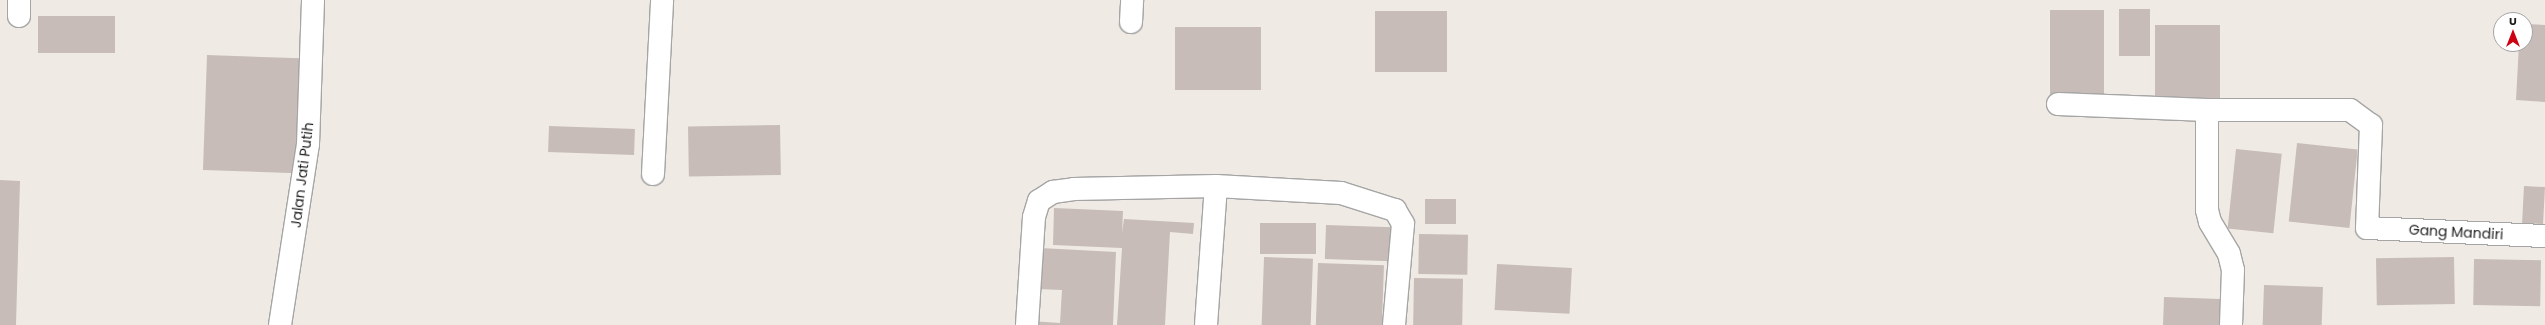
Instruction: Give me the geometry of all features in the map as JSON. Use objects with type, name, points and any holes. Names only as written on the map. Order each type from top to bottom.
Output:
[{"type":"street","name":"Jalan Jati Putih","points":[[280,325],[308,144],[313,0]]},
{"type":"street","points":[[654,174],[662,0]]},
{"type":"street","points":[[1131,22],[1132,0]]},
{"type":"street","points":[[2058,104],[2207,110],[2207,210],[2210,222],[2229,254],[2233,270],[2231,325]]},
{"type":"street","name":"Gang Mandiri","points":[[2207,110],[2350,110],[2371,125],[2367,228],[2545,236]]},
{"type":"street","points":[[1027,325],[1034,217],[1039,201],[1053,192],[1074,189],[1216,186],[1340,193],[1395,210],[1403,224],[1394,325]]},
{"type":"street","points":[[1206,325],[1216,186]]},
{"type":"building","points":[[2119,9],[2150,9],[2150,56],[2119,56]]},
{"type":"building","points":[[2050,10],[2104,10],[2104,95],[2050,95]]},
{"type":"building","points":[[1375,11],[1447,11],[1447,72],[1375,72]]},
{"type":"building","points":[[38,16],[115,16],[115,53],[38,53]]},
{"type":"building","points":[[2533,24],[2545,25],[2545,102],[2516,100],[2519,52],[2533,52]]},
{"type":"building","points":[[2155,25],[2220,25],[2220,98],[2155,98]]},
{"type":"building","points":[[1175,27],[1261,27],[1261,90],[1175,90]]},
{"type":"building","points":[[207,55],[301,58],[297,173],[203,170]]},
{"type":"building","points":[[780,125],[781,175],[689,177],[688,127]]},
{"type":"building","points":[[549,126],[635,129],[634,155],[548,152]]},
{"type":"building","points":[[2297,143],[2358,149],[2349,228],[2289,222]]},
{"type":"building","points":[[2236,149],[2282,154],[2273,233],[2228,229]]},
{"type":"building","points":[[0,180],[20,181],[16,325],[0,325]]},
{"type":"building","points":[[2524,186],[2545,187],[2543,224],[2522,223]]},
{"type":"building","points":[[1425,199],[1456,199],[1456,224],[1425,224]]},
{"type":"building","points":[[1054,208],[1123,211],[1122,233],[1124,219],[1194,223],[1193,234],[1170,232],[1165,325],[1117,325],[1122,248],[1053,245]]},
{"type":"building","points":[[1260,223],[1316,223],[1316,254],[1260,254]]},
{"type":"building","points":[[1326,225],[1393,227],[1392,261],[1325,259]]},
{"type":"building","points":[[1419,234],[1468,235],[1467,275],[1418,274]]},
{"type":"building","points":[[1040,248],[1116,252],[1113,325],[1030,325],[1030,321],[1060,323],[1062,290],[1038,289]]},
{"type":"building","points":[[1264,257],[1313,259],[1311,325],[1262,325]]},
{"type":"building","points":[[2454,257],[2455,304],[2377,305],[2376,258]]},
{"type":"building","points":[[2474,259],[2541,260],[2540,306],[2473,305]]},
{"type":"building","points":[[1318,263],[1384,265],[1382,325],[1316,325]]},
{"type":"building","points":[[1497,264],[1572,268],[1569,314],[1495,310]]},
{"type":"building","points":[[1414,278],[1463,279],[1462,325],[1413,325]]},
{"type":"building","points":[[2264,285],[2323,287],[2322,325],[2263,325]]},
{"type":"building","points":[[2164,297],[2220,299],[2219,325],[2163,325]]}]
